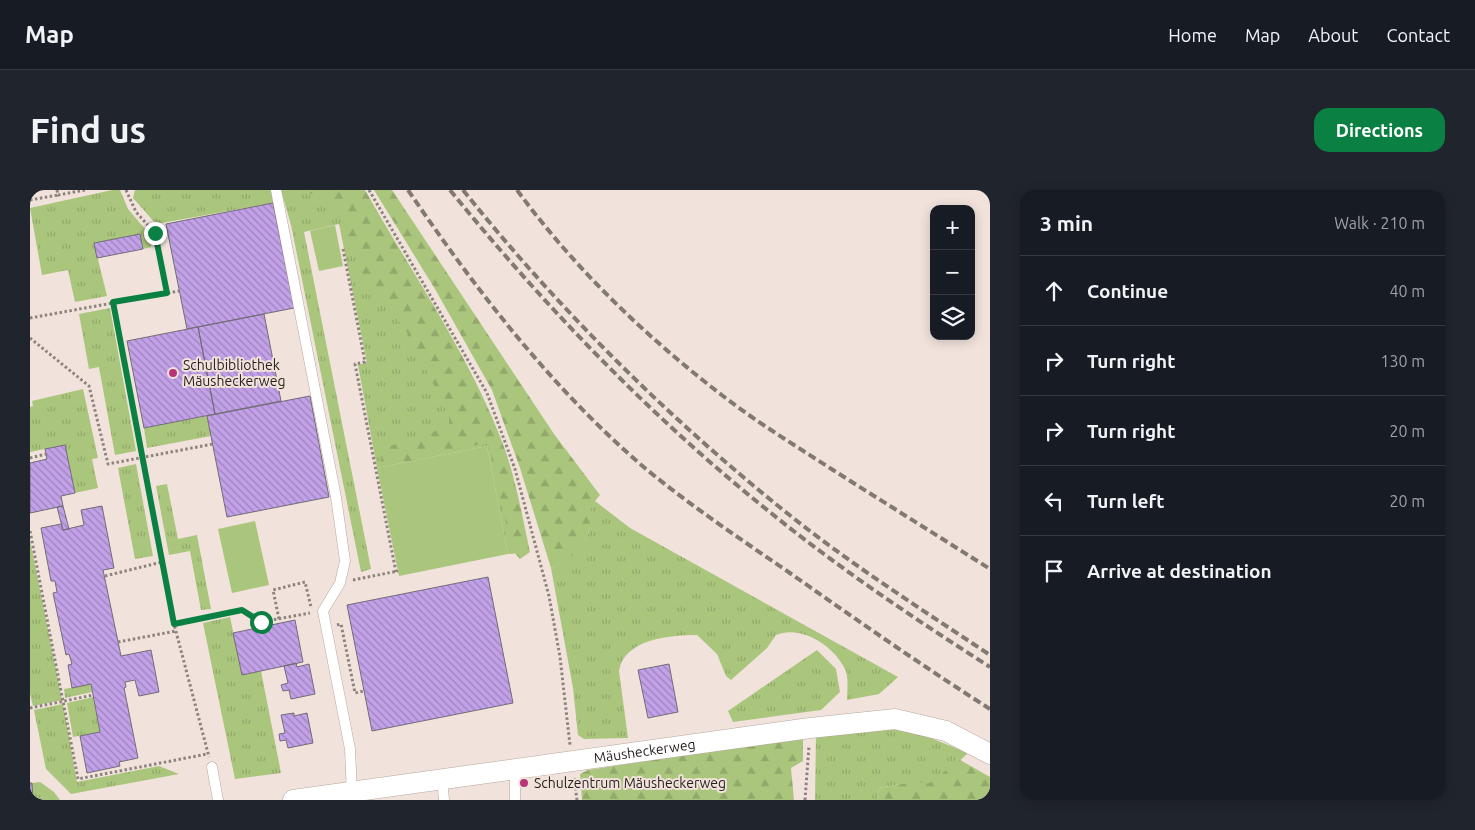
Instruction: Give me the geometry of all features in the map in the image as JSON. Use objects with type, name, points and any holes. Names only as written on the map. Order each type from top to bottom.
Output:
[{"type":"street","name":"Mäusheckerweg","points":[[293,800],[353,796],[442,779],[810,728],[895,719],[946,731],[990,754]]},
{"type":"lane","points":[[276,190],[336,497],[345,561],[340,583],[323,611],[350,749],[353,796]]},
{"type":"lane","points":[[212,767],[218,800]]},
{"type":"lane","points":[[515,770],[515,800]]},
{"type":"lane","points":[[442,779],[444,800]]},
{"type":"path","points":[[57,190],[58,195]]},
{"type":"path","points":[[30,200],[85,190]]},
{"type":"path","points":[[126,190],[136,212],[155,233],[167,293]]},
{"type":"path","points":[[369,190],[487,393],[515,468],[541,564],[560,656],[577,800]]},
{"type":"path","points":[[340,583],[397,572],[355,364],[365,362],[343,249]]},
{"type":"path","points":[[30,318],[179,291]]},
{"type":"path","points":[[113,302],[174,624],[212,767]]},
{"type":"path","points":[[30,338],[89,386],[108,464],[213,444]]},
{"type":"path","points":[[30,458],[46,454]]},
{"type":"path","points":[[30,531],[78,779],[208,754]]},
{"type":"path","points":[[105,576],[162,562]]},
{"type":"path","points":[[174,624],[242,610],[261,622],[279,619],[310,613],[305,582],[274,590],[279,619]]},
{"type":"path","points":[[118,642],[176,631]]},
{"type":"path","points":[[30,708],[93,695]]},
{"type":"path","points":[[805,800],[810,728]]},
{"type":"green space","points":[[112,190],[120,190],[128,209],[152,237],[151,247],[143,249],[140,234],[94,243],[107,296],[75,302],[68,270],[42,275],[30,208]]},
{"type":"green space","points":[[135,190],[272,190],[273,203],[156,224],[133,198]]},
{"type":"green space","points":[[281,190],[336,190],[495,439],[523,553],[508,554],[487,446],[377,468],[358,365],[367,363],[339,224],[304,232],[371,569],[361,572],[291,225]]},
{"type":"green space","points":[[286,190],[365,190],[438,312],[472,374],[501,439],[514,480],[530,552],[520,559],[512,550],[488,443],[428,454],[411,461],[382,462],[382,452],[398,443],[441,429],[449,424],[449,415],[407,332],[362,272],[342,221],[319,194],[286,193]]},
{"type":"green space","points":[[374,190],[392,190],[554,434],[600,495],[592,506],[589,531],[583,544],[574,554],[558,565],[551,568],[520,468],[492,390],[435,289]]},
{"type":"green space","points":[[335,225],[343,266],[319,271],[310,231]]},
{"type":"green space","points":[[110,308],[136,451],[115,455],[99,367],[89,369],[79,314]]},
{"type":"green space","points":[[83,389],[98,458],[92,459],[98,488],[75,493],[65,445],[30,452],[30,407],[33,406],[32,401]]},
{"type":"green space","points":[[207,416],[211,436],[147,448],[144,428]]},
{"type":"green space","points":[[487,446],[508,554],[399,576],[377,468]]},
{"type":"green space","points":[[136,464],[153,556],[135,559],[118,468]]},
{"type":"green space","points":[[167,484],[178,539],[197,535],[211,609],[201,610],[190,551],[169,555],[156,486]]},
{"type":"green space","points":[[595,501],[630,528],[898,677],[879,694],[847,700],[847,676],[840,660],[824,645],[806,635],[786,633],[776,635],[767,648],[731,680],[726,676],[717,654],[697,635],[662,638],[650,641],[630,652],[623,660],[619,671],[628,738],[584,739],[578,735],[573,688],[551,568],[569,558],[583,544],[590,527],[590,508]]},
{"type":"green space","points":[[255,521],[269,585],[232,593],[218,529]]},
{"type":"green space","points":[[30,540],[62,700],[33,706],[30,694]]},
{"type":"green space","points":[[230,617],[242,675],[261,671],[281,773],[235,779],[203,623]]},
{"type":"green space","points":[[817,650],[836,669],[840,692],[821,710],[733,722],[728,711]]},
{"type":"green space","points":[[91,684],[92,692],[65,698],[64,689]]},
{"type":"green space","points":[[93,697],[100,732],[73,737],[67,703]]},
{"type":"green space","points":[[63,704],[77,782],[159,766],[179,774],[71,794],[46,769],[34,710]]},
{"type":"green space","points":[[879,728],[916,732],[968,753],[951,769],[929,783],[907,783],[879,788],[877,800],[815,800],[816,734]]},
{"type":"green space","points":[[803,737],[803,761],[791,768],[794,800],[582,800],[580,774],[588,770]]},
{"type":"green space","points":[[960,760],[990,777],[990,800],[877,800],[879,788],[907,783],[929,783]]},
{"type":"green space","points":[[40,782],[54,792],[60,800],[30,800],[33,799],[32,783]]},
{"type":"building","points":[[273,203],[294,308],[187,329],[166,224]]},
{"type":"building","points":[[140,234],[143,249],[97,258],[94,243]]},
{"type":"building","points":[[264,314],[281,401],[215,414],[198,327]]},
{"type":"building","points":[[198,327],[215,414],[144,428],[127,341]]},
{"type":"building","points":[[310,396],[329,497],[227,517],[207,416]]},
{"type":"building","points":[[65,445],[75,493],[61,496],[63,506],[30,513],[30,463],[47,459],[45,449]]},
{"type":"building","points":[[63,506],[69,529],[63,530],[57,507]]},
{"type":"building","points":[[102,506],[114,568],[103,570],[121,656],[151,650],[159,692],[139,696],[135,680],[125,682],[126,687],[124,688],[138,758],[119,762],[120,766],[87,773],[80,736],[100,732],[91,684],[72,688],[68,665],[72,664],[69,654],[66,655],[53,593],[57,592],[55,581],[51,581],[41,528],[61,524],[63,530],[84,525],[81,510]]},
{"type":"building","points":[[488,577],[513,703],[372,731],[347,605]]},
{"type":"building","points":[[295,620],[303,662],[242,675],[233,633]]},
{"type":"building","points":[[296,663],[297,667],[309,664],[315,694],[291,699],[289,690],[283,691],[281,685],[288,683],[284,666]]},
{"type":"building","points":[[669,664],[678,712],[648,718],[638,670]]},
{"type":"building","points":[[294,713],[294,716],[307,713],[313,743],[288,748],[286,740],[280,741],[279,734],[285,733],[281,715]]},
{"type":"building","points":[[30,783],[32,783],[33,800],[30,800]]},
{"type":"railway","points":[[408,190],[461,265],[518,337],[579,406],[646,469],[733,534],[990,709]]},
{"type":"railway","points":[[450,190],[486,234],[562,319],[642,400],[727,477],[851,574],[990,667]]},
{"type":"railway","points":[[463,190],[498,233],[573,316],[651,395],[692,432],[777,505],[828,545],[990,655]]},
{"type":"railway","points":[[517,190],[563,247],[612,300],[694,373],[736,406],[777,434],[990,569]]},
{"type":"place","name":"Schulbibliothek Mäusheckerweg","points":[[173,373]]},
{"type":"place","name":"Schulzentrum Mäusheckerweg","points":[[524,783]]},
{"type":"route","points":[[155,233],[167,293],[113,302],[174,624],[242,610],[261,622]]}]
